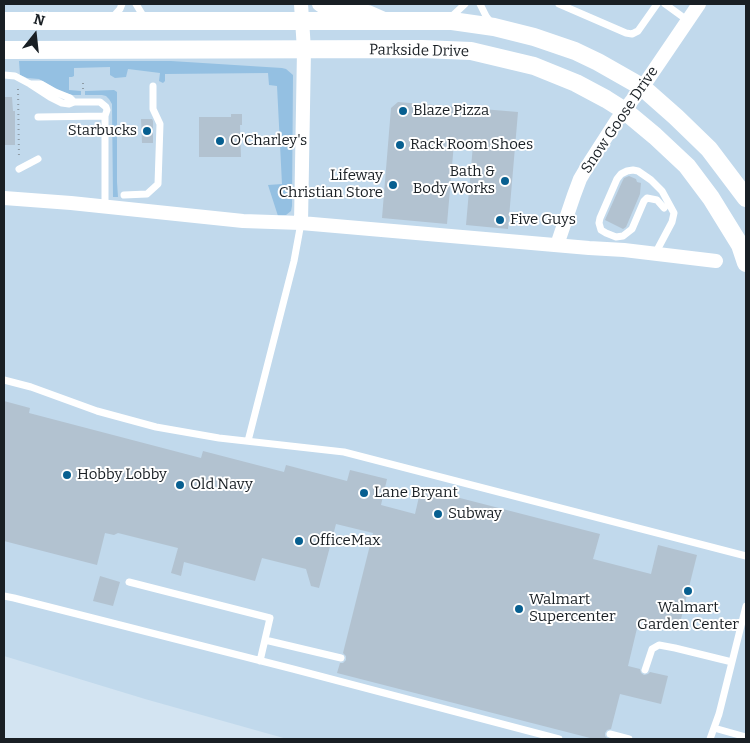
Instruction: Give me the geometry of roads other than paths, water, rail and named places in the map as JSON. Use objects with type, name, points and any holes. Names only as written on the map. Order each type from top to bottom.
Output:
[{"type":"street","points":[[319,4],[326,9],[335,11],[368,12],[389,21]]},
{"type":"street","name":"Snow Goose Drive","points":[[557,245],[580,178],[608,134],[699,4]]},
{"type":"street","name":"Parkside Drive","points":[[4,21],[153,21],[302,12],[389,21],[446,21],[494,26],[575,51],[642,87],[709,149],[746,198]]},
{"type":"street","points":[[302,12],[304,50],[302,223]]},
{"type":"street","points":[[4,15],[31,21]]},
{"type":"street","name":"Parkside Drive","points":[[4,50],[422,49],[470,51],[534,66],[576,83],[606,99],[625,111],[655,136],[686,166],[711,198],[740,246],[746,263]]},
{"type":"street","points":[[4,198],[243,221],[302,223],[624,250],[716,260]]},
{"type":"lane","points":[[109,21],[122,4]]},
{"type":"lane","points":[[136,4],[142,14],[153,21]]},
{"type":"lane","points":[[446,21],[465,4]]},
{"type":"lane","points":[[480,4],[494,26]]},
{"type":"lane","points":[[559,4],[632,34],[638,31],[656,4]]},
{"type":"lane","points":[[665,4],[687,20]]},
{"type":"lane","points":[[4,75],[12,75],[30,84],[41,84],[70,98],[74,102],[100,102],[106,107],[105,207]]},
{"type":"lane","points":[[124,195],[147,194],[158,184],[160,124],[153,109],[153,86]]},
{"type":"lane","points":[[38,117],[105,116]]},
{"type":"lane","points":[[19,169],[38,159]]},
{"type":"lane","points":[[656,254],[672,222],[674,213],[662,191],[638,171],[626,170],[617,179],[599,223],[601,230],[606,233],[616,237],[624,236],[632,229],[647,198],[657,200],[664,208]]},
{"type":"lane","points":[[248,441],[302,223]]},
{"type":"lane","points":[[4,380],[31,387],[98,411],[148,425],[201,435],[344,452],[746,556]]},
{"type":"lane","points":[[129,582],[270,618],[260,661]]},
{"type":"lane","points":[[4,596],[559,739]]},
{"type":"lane","points":[[710,739],[746,606]]},
{"type":"lane","points":[[265,640],[342,658]]},
{"type":"lane","points":[[645,670],[652,649],[660,646],[732,662]]},
{"type":"lane","points":[[714,728],[746,738]]},
{"type":"lane","points":[[610,734],[629,739]]},
{"type":"place","name":"Blaze Pizza","points":[[403,111]]},
{"type":"place","name":"Starbucks","points":[[147,131]]},
{"type":"place","name":"O'Charley's","points":[[220,141]]},
{"type":"place","name":"Rack Room Shoes","points":[[400,145]]},
{"type":"place","name":"Bath & Body Works","points":[[505,181]]},
{"type":"place","name":"Lifeway Christian Store","points":[[393,185]]},
{"type":"place","name":"Five Guys","points":[[500,220]]},
{"type":"place","name":"Hobby Lobby","points":[[67,475]]},
{"type":"place","name":"Old Navy","points":[[180,485]]},
{"type":"place","name":"Lane Bryant","points":[[364,493]]},
{"type":"place","name":"Subway","points":[[438,514]]},
{"type":"place","name":"OfficeMax","points":[[299,541]]},
{"type":"place","name":"Walmart Garden Center","points":[[688,591]]},
{"type":"place","name":"Walmart Supercenter","points":[[519,609]]}]
